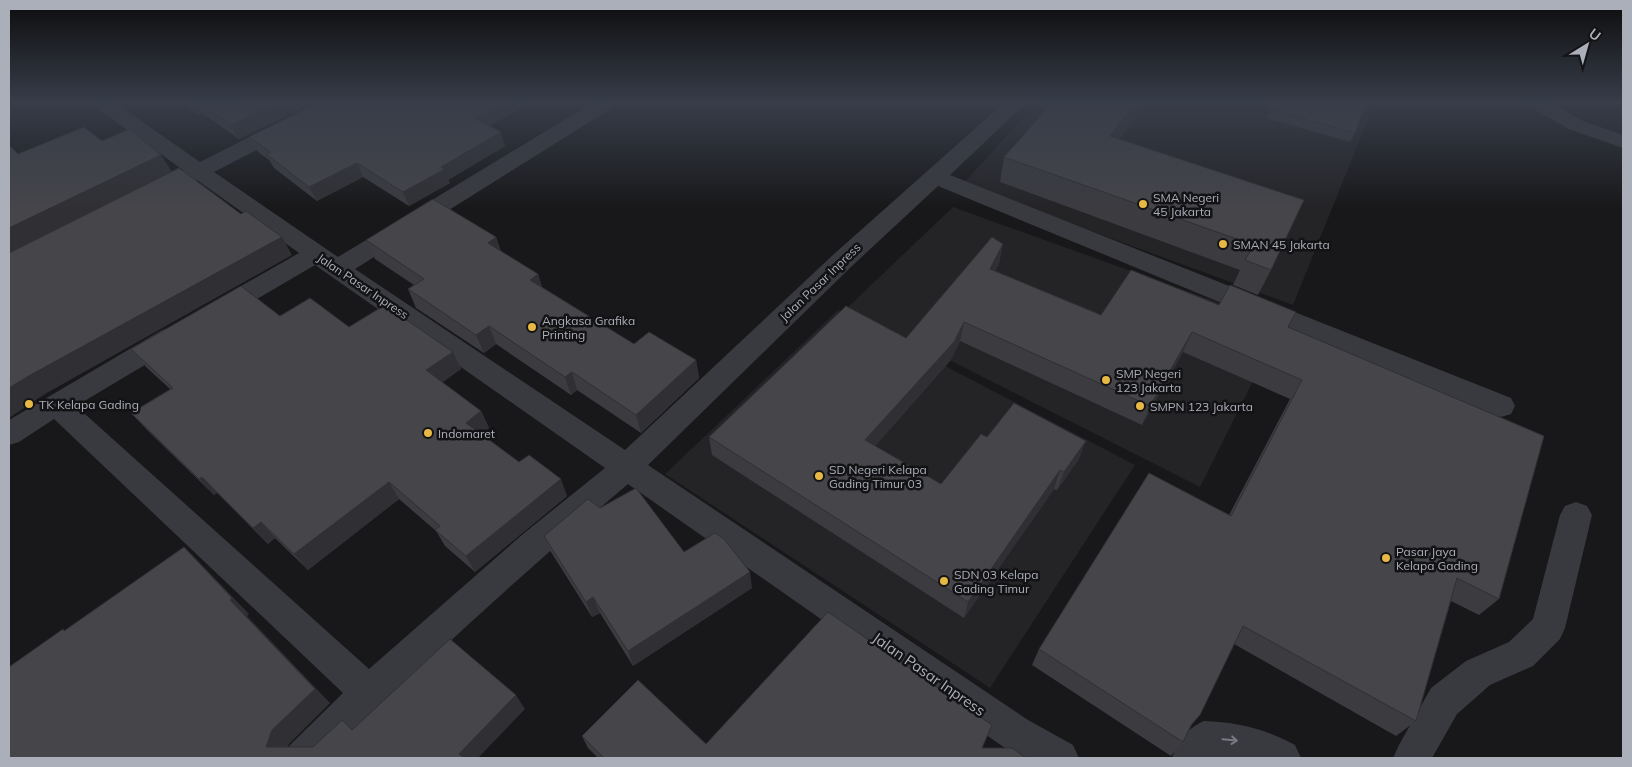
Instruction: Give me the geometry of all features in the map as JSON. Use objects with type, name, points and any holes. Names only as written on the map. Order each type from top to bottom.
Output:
[{"type":"street","name":"Jalan Pasar Inpress","points":[[151,138],[627,467],[1006,746],[1060,758]]},
{"type":"street","points":[[164,188],[263,138]]},
{"type":"street","points":[[9,434],[56,404],[327,261],[545,138]]},
{"type":"street","name":"Jalan Pasar Inpress","points":[[627,467],[842,260],[977,138]]},
{"type":"street","points":[[934,176],[1501,406]]},
{"type":"street","points":[[56,404],[369,693]]},
{"type":"street","points":[[303,758],[369,693],[534,544],[627,467]]},
{"type":"street","points":[[1412,758],[1444,701],[1478,673],[1521,654],[1548,628],[1576,515]]},
{"type":"street","points":[[1191,758],[1204,740],[1234,740],[1273,753],[1282,758]]},
{"type":"shaded area","name":"SMAN 45 Jakarta","points":[[1005,138],[1361,138],[1293,305],[963,184]]},
{"type":"shaded area","name":"SMPN 123 Jakarta","points":[[953,207],[1281,325],[1200,487],[847,308]]},
{"type":"shaded area","name":"SDN 03 Kelapa Gading Timur","points":[[838,310],[1135,465],[990,688],[665,474]]},
{"type":"building","points":[[58,138],[98,138],[102,141],[109,138],[140,138],[161,155],[9,228],[9,145],[18,154]]},
{"type":"building","points":[[250,138],[491,138],[441,167],[445,169],[403,192],[357,163],[309,187],[266,154],[271,152]]},
{"type":"building","points":[[1021,138],[1115,138],[1304,200],[1271,270],[1245,260],[1254,245],[1004,157]]},
{"type":"building","points":[[179,168],[241,214],[246,211],[282,237],[9,388],[9,253]]},
{"type":"building","points":[[433,199],[496,237],[488,243],[538,274],[530,280],[634,344],[649,332],[696,360],[636,415],[572,372],[565,377],[489,326],[476,335],[408,289],[424,279],[366,240]]},
{"type":"building","points":[[992,237],[1003,244],[990,269],[1101,315],[1131,270],[1219,305],[1230,285],[1296,312],[1288,327],[1544,436],[1499,599],[1457,578],[1416,721],[1243,626],[1200,715],[1191,725],[1183,742],[1039,649],[1149,473],[1231,516],[1302,380],[1192,332],[1150,406],[964,322],[954,342],[865,440],[941,484],[981,434],[987,437],[1014,403],[1086,441],[1064,472],[1060,470],[968,602],[709,437],[846,306],[906,338]]},
{"type":"building","points":[[241,286],[280,316],[310,298],[349,327],[385,305],[453,352],[426,370],[481,411],[466,423],[519,462],[529,455],[561,479],[466,556],[435,530],[440,526],[389,482],[294,554],[261,522],[253,528],[202,477],[199,479],[131,413],[173,388],[131,349]]},
{"type":"building","points":[[636,488],[684,552],[715,533],[724,539],[750,572],[628,651],[593,597],[586,602],[544,536],[588,499],[600,508]]},
{"type":"building","points":[[184,547],[232,598],[230,600],[315,689],[272,730],[266,747],[313,747],[342,720],[352,730],[450,639],[516,695],[459,754],[464,758],[9,758],[9,667]]},
{"type":"building","points":[[828,612],[992,725],[982,748],[1012,748],[1026,758],[604,758],[582,736],[638,680],[706,744]]},
{"type":"place","name":"SMA Negeri 45 Jakarta","points":[[1143,204]]},
{"type":"place","name":"SMAN 45 Jakarta","points":[[1223,244]]},
{"type":"place","name":"Angkasa Grafika Printing","points":[[532,327]]},
{"type":"place","name":"SMP Negeri 123 Jakarta","points":[[1106,380]]},
{"type":"place","name":"TK Kelapa Gading","points":[[29,404]]},
{"type":"place","name":"SMPN 123 Jakarta","points":[[1140,406]]},
{"type":"place","name":"Indomaret","points":[[428,433]]},
{"type":"place","name":"SD Negeri Kelapa Gading Timur 03","points":[[819,476]]},
{"type":"place","name":"Pasar Jaya Kelapa Gading","points":[[1386,558]]},
{"type":"place","name":"SDN 03 Kelapa Gading Timur","points":[[944,581]]}]
